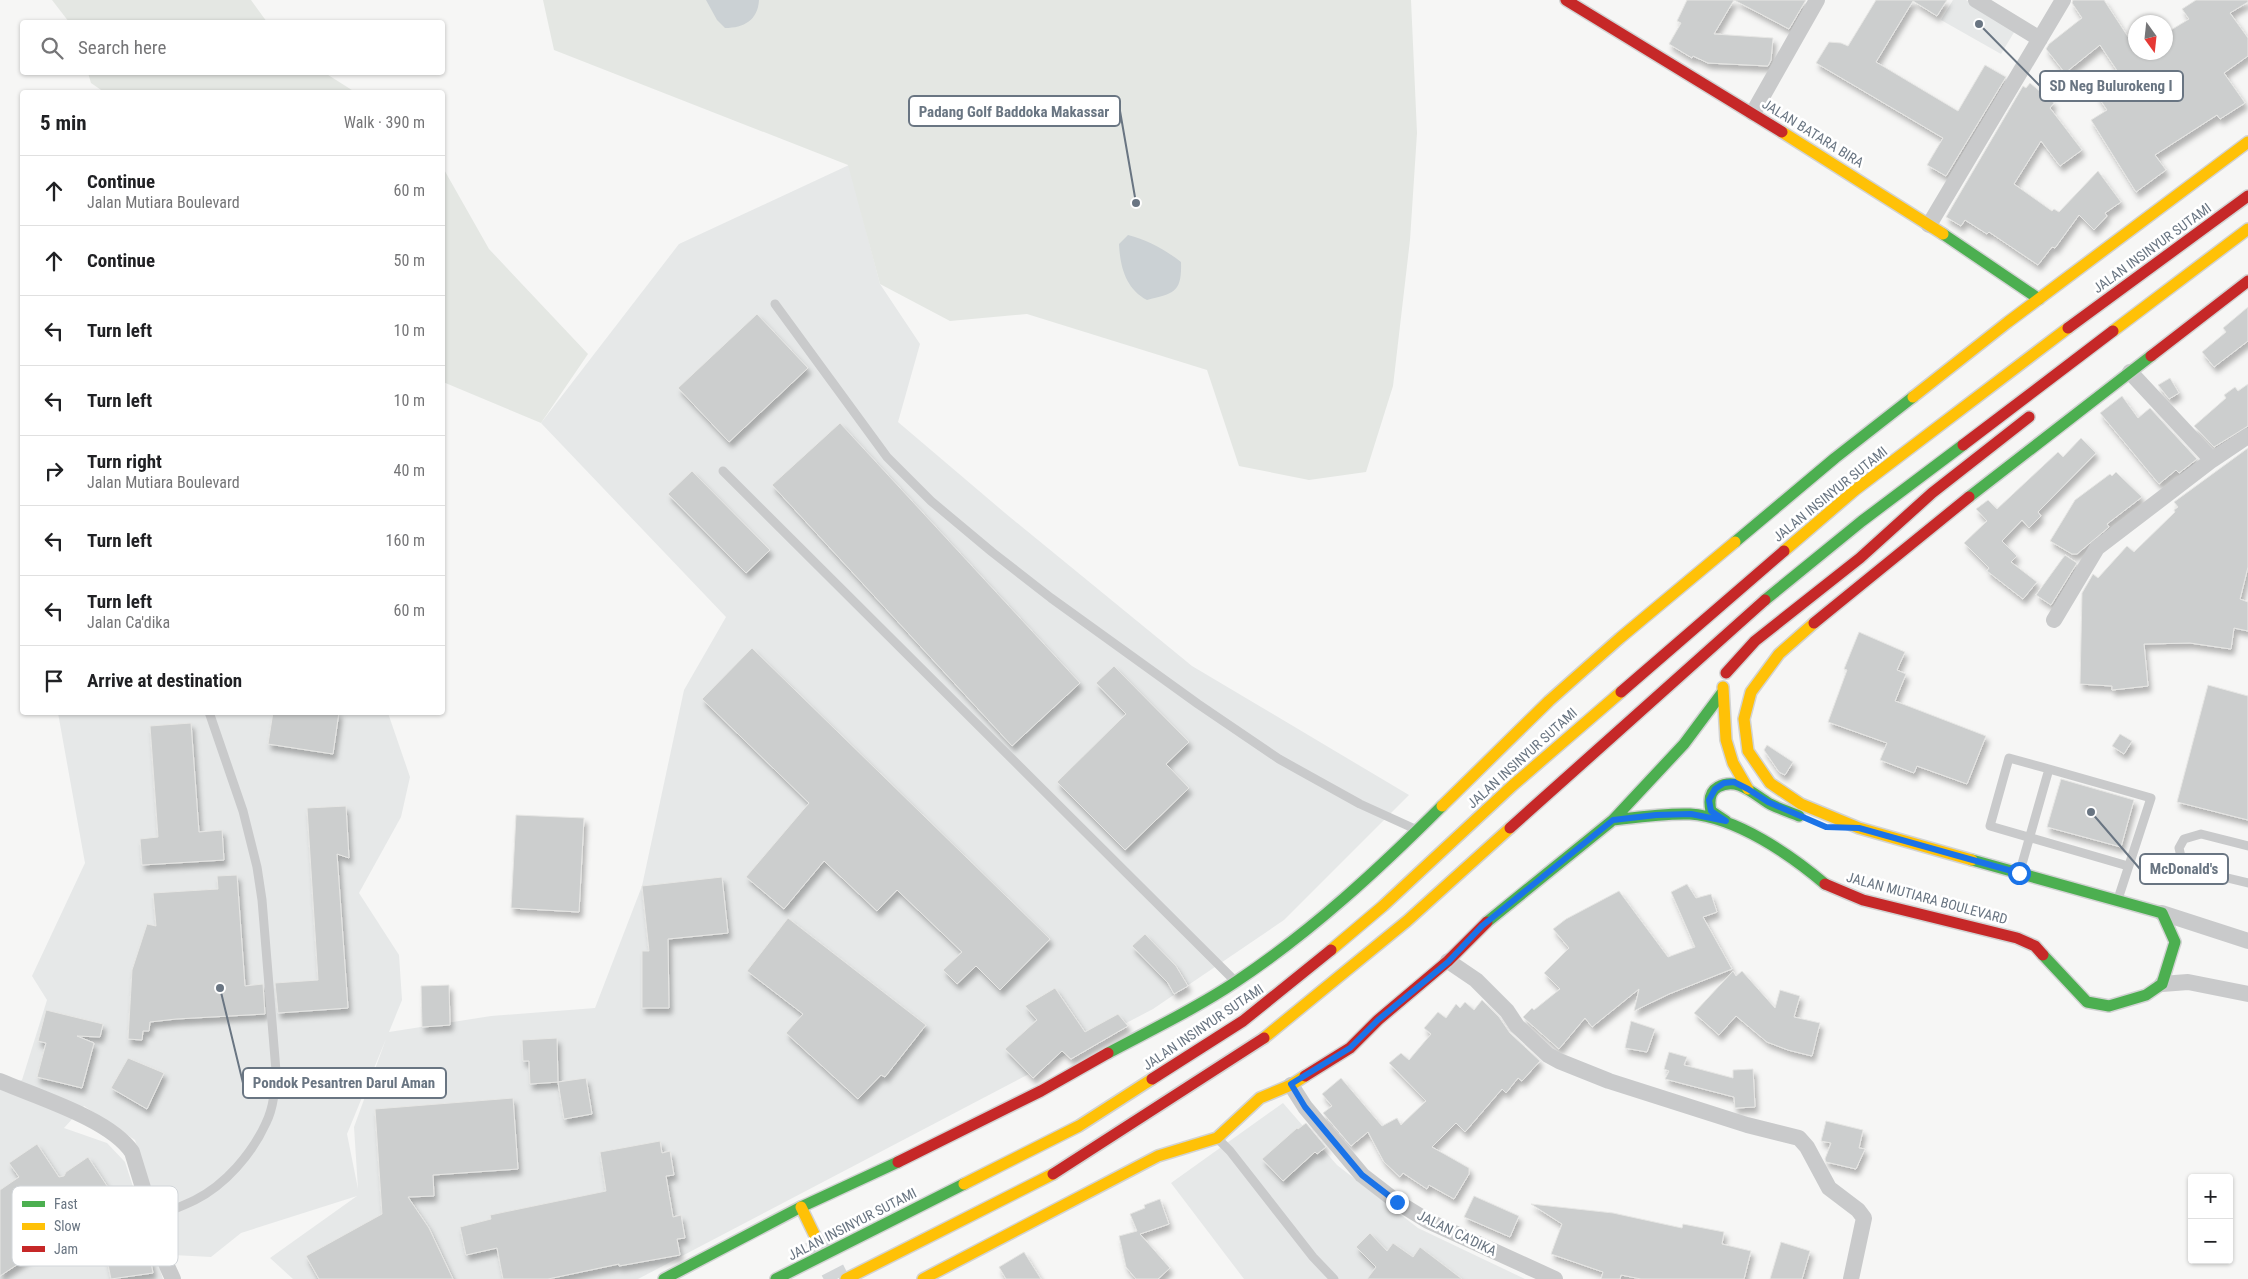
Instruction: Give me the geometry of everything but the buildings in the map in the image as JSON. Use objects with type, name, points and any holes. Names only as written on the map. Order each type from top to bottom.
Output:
[{"type":"main road","name":"JALAN BATARA BIRA","points":[[1574,2],[1929,224],[2039,299]]},
{"type":"main road","points":[[664,1279],[801,1207],[939,1143],[1041,1091],[1236,982],[1281,950],[1326,913],[1418,830],[1549,701],[1620,638],[1835,458],[2039,299],[2248,142]]},
{"type":"main road","name":"JALAN INSINYUR SUTAMI","points":[[776,1279],[1079,1126],[1243,1021],[1299,978],[1376,912],[1512,786],[1855,490],[2074,324],[2248,196]]},
{"type":"main road","points":[[846,1279],[1063,1169],[1258,1043],[1407,921],[1747,616],[1862,520],[2248,229]]},
{"type":"main road","points":[[2235,254],[2248,238]]},
{"type":"main road","points":[[2162,984],[2175,942],[2162,913],[1859,828],[1801,804],[1770,783],[1748,751],[1744,719],[1751,692],[1779,654],[1839,601],[1920,535],[2248,281]]},
{"type":"main road","points":[[1748,789],[1733,763],[1726,740],[1722,693],[1726,673],[1755,641],[1860,558],[1932,493],[2042,407]]},
{"type":"main road","points":[[923,1279],[1158,1156],[1217,1138],[1260,1098],[1291,1084],[1350,1048],[1378,1020],[1448,962],[1482,926],[1613,820],[1684,744],[1722,693]]},
{"type":"main road","points":[[1726,821],[1711,811],[1709,800],[1715,789],[1724,783],[1734,782],[1768,802],[1826,827],[1859,828]]},
{"type":"main road","name":"JALAN MUTIARA BOULEVARD","points":[[1613,820],[1656,815],[1691,814],[1726,821],[1794,860],[1826,885],[1863,900],[2017,938],[2035,946],[2087,1002],[2109,1006],[2146,996],[2162,984]]},
{"type":"main road","points":[[801,1207],[816,1238]]},
{"type":"street","points":[[1754,113],[1817,0]]},
{"type":"street","points":[[1976,0],[2040,39]]},
{"type":"street","points":[[1929,224],[2063,0]]},
{"type":"street","points":[[2130,372],[2212,460]]},
{"type":"street","points":[[2054,620],[2097,548],[2212,460],[2248,436]]},
{"type":"street","points":[[2162,913],[2248,941]]},
{"type":"street","points":[[1448,962],[1476,980],[1507,1011],[1517,1026],[1548,1054],[1559,1061],[1609,1081],[1747,1125],[1799,1138],[1808,1148],[1830,1188],[1858,1210],[1864,1218],[1851,1279]]},
{"type":"street","points":[[2162,984],[2188,982],[2248,994]]},
{"type":"street","points":[[0,1081],[77,1113],[125,1141],[132,1152],[142,1186]]},
{"type":"street","name":"JALAN CA'DIKA","points":[[1291,1084],[1305,1107],[1362,1175],[1397,1202],[1428,1221],[1555,1279]]},
{"type":"street","points":[[167,1266],[173,1279]]},
{"type":"lane","points":[[775,304],[887,457],[917,488],[992,552],[1051,598],[1198,704],[1279,759],[1360,804],[1418,830]]},
{"type":"lane","points":[[723,471],[1236,982]]},
{"type":"lane","points":[[178,1207],[212,1190],[243,1161],[267,1123],[274,1098],[276,1071],[262,900],[257,867],[242,811],[210,715]]},
{"type":"lane","points":[[2117,901],[2151,798],[2009,758],[1990,826],[2128,866]]},
{"type":"lane","points":[[2019,873],[2049,768]]},
{"type":"lane","points":[[2248,846],[2201,834],[2184,839],[2180,843],[2179,848],[2182,861],[2190,869],[2248,883]]},
{"type":"lane","points":[[1217,1138],[1230,1151],[1313,1257],[1334,1279]]},
{"type":"shaded area","points":[[52,0],[251,0],[266,20],[67,20]]},
{"type":"shaded area","points":[[543,0],[1411,0],[1417,133],[1410,240],[1393,386],[1366,472],[1309,480],[1239,466],[1207,370],[1027,314],[950,321],[880,284],[848,165],[554,50]]},
{"type":"shaded area","points":[[706,0],[759,0],[756,13],[749,22],[732,28],[725,28],[717,20]]},
{"type":"shaded area","points":[[1953,0],[1966,0],[2016,29],[2001,54],[1941,20]]},
{"type":"shaded area","points":[[89,75],[328,75],[352,90],[101,90],[91,83]]},
{"type":"shaded area","points":[[849,165],[880,284],[920,344],[898,422],[1005,513],[1192,666],[1409,795],[1284,920],[1153,1009],[638,1279],[293,1279],[270,1258],[357,1196],[241,1233],[211,1257],[178,1255],[178,1186],[150,1186],[135,1140],[84,1106],[64,1128],[107,1143],[125,1162],[133,1186],[12,1186],[12,1266],[159,1266],[163,1279],[0,1279],[0,1085],[22,1080],[47,1000],[32,976],[85,863],[58,715],[389,715],[410,777],[401,817],[359,893],[399,955],[402,1000],[389,1032],[491,1016],[595,1008],[642,886],[684,690],[726,617],[541,423],[679,244]],"holes":[[[386,1039],[354,1127],[358,1189],[347,1134]]]},
{"type":"shaded area","points":[[445,171],[489,249],[588,354],[541,423],[445,383]]},
{"type":"shaded area","points":[[1128,235],[1156,245],[1181,262],[1180,280],[1175,290],[1147,300],[1134,290],[1129,284],[1123,269],[1119,244]]},
{"type":"shaded area","points":[[1283,1103],[1337,1165],[1418,1228],[1525,1279],[1244,1279],[1171,1183]]},
{"type":"tunnel","points":[[816,1238],[837,1279]]},
{"type":"traffic: fast","points":[[1943,234],[2039,299]]},
{"type":"traffic: fast","points":[[1969,497],[2151,356]]},
{"type":"traffic: fast","points":[[1735,542],[1835,458],[1913,397]]},
{"type":"traffic: fast","points":[[1765,600],[1862,521],[1963,445]]},
{"type":"traffic: fast","points":[[1487,922],[1613,820],[1684,744],[1722,693]]},
{"type":"traffic: fast","points":[[1726,821],[1711,811],[1710,804],[1710,798],[1715,789],[1725,784],[1739,785],[1746,788],[1770,804],[1799,816]]},
{"type":"traffic: fast","points":[[1108,1053],[1174,1019],[1265,962],[1344,898],[1442,806]]},
{"type":"traffic: fast","points":[[1613,820],[1690,814],[1726,822],[1762,839],[1796,861],[1825,884]]},
{"type":"traffic: fast","points":[[1972,860],[2162,913],[2175,942],[2162,984],[2146,995],[2109,1006],[2087,1002],[2043,955]]},
{"type":"traffic: fast","points":[[664,1279],[801,1207],[898,1162]]},
{"type":"traffic: fast","points":[[776,1279],[964,1184]]},
{"type":"traffic: slow","points":[[1782,132],[1943,234]]},
{"type":"traffic: slow","points":[[1913,397],[2008,322],[2248,142]]},
{"type":"traffic: slow","points":[[2113,331],[2248,229]]},
{"type":"traffic: slow","points":[[1784,551],[1855,490],[2068,328]]},
{"type":"traffic: slow","points":[[1442,806],[1549,701],[1620,638],[1735,542]]},
{"type":"traffic: slow","points":[[1814,623],[1779,654],[1751,692],[1744,719],[1748,751],[1770,783],[1801,804],[1859,828],[1972,860]]},
{"type":"traffic: slow","points":[[1723,687],[1726,740],[1733,763],[1748,789]]},
{"type":"traffic: slow","points":[[1331,950],[1383,906],[1512,786],[1621,692]]},
{"type":"traffic: slow","points":[[1264,1038],[1407,921],[1510,828]]},
{"type":"traffic: slow","points":[[923,1279],[1158,1156],[1217,1138],[1260,1098],[1291,1085],[1305,1076]]},
{"type":"traffic: slow","points":[[964,1184],[1079,1126],[1152,1079]]},
{"type":"traffic: slow","points":[[846,1279],[1053,1174]]},
{"type":"traffic: slow","points":[[801,1207],[816,1238]]},
{"type":"traffic: jam","points":[[1566,0],[1782,132]]},
{"type":"traffic: jam","points":[[2068,328],[2248,196]]},
{"type":"traffic: jam","points":[[2151,356],[2248,281]]},
{"type":"traffic: jam","points":[[1963,445],[2113,331]]},
{"type":"traffic: jam","points":[[1726,673],[1755,641],[1860,558],[1932,493],[2029,417]]},
{"type":"traffic: jam","points":[[1814,623],[1969,497]]},
{"type":"traffic: jam","points":[[1621,692],[1784,551]]},
{"type":"traffic: jam","points":[[1510,828],[1765,600]]},
{"type":"traffic: jam","points":[[1825,884],[1863,900],[2017,938],[2035,946],[2043,955]]},
{"type":"traffic: jam","points":[[1305,1076],[1350,1048],[1378,1020],[1448,961],[1487,922]]},
{"type":"traffic: jam","points":[[1152,1079],[1243,1021],[1331,950]]},
{"type":"traffic: jam","points":[[1053,1174],[1264,1038]]},
{"type":"traffic: jam","points":[[898,1162],[1041,1091],[1108,1053]]},
{"type":"place","name":"SD Neg Bulurokeng I","points":[[1979,24]]},
{"type":"place","name":"Padang Golf Baddoka Makassar","points":[[1136,203]]},
{"type":"place","name":"McDonald's","points":[[2091,812]]},
{"type":"place","name":"Pondok Pesantren Darul Aman","points":[[220,988]]},
{"type":"route","points":[[1397,1202],[1362,1175],[1305,1107],[1291,1084],[1350,1048],[1378,1020],[1448,962],[1482,926],[1613,820],[1656,815],[1691,814],[1726,821],[1711,811],[1709,800],[1715,789],[1724,783],[1734,782],[1768,802],[1826,827],[1859,828],[2019,873]]}]
